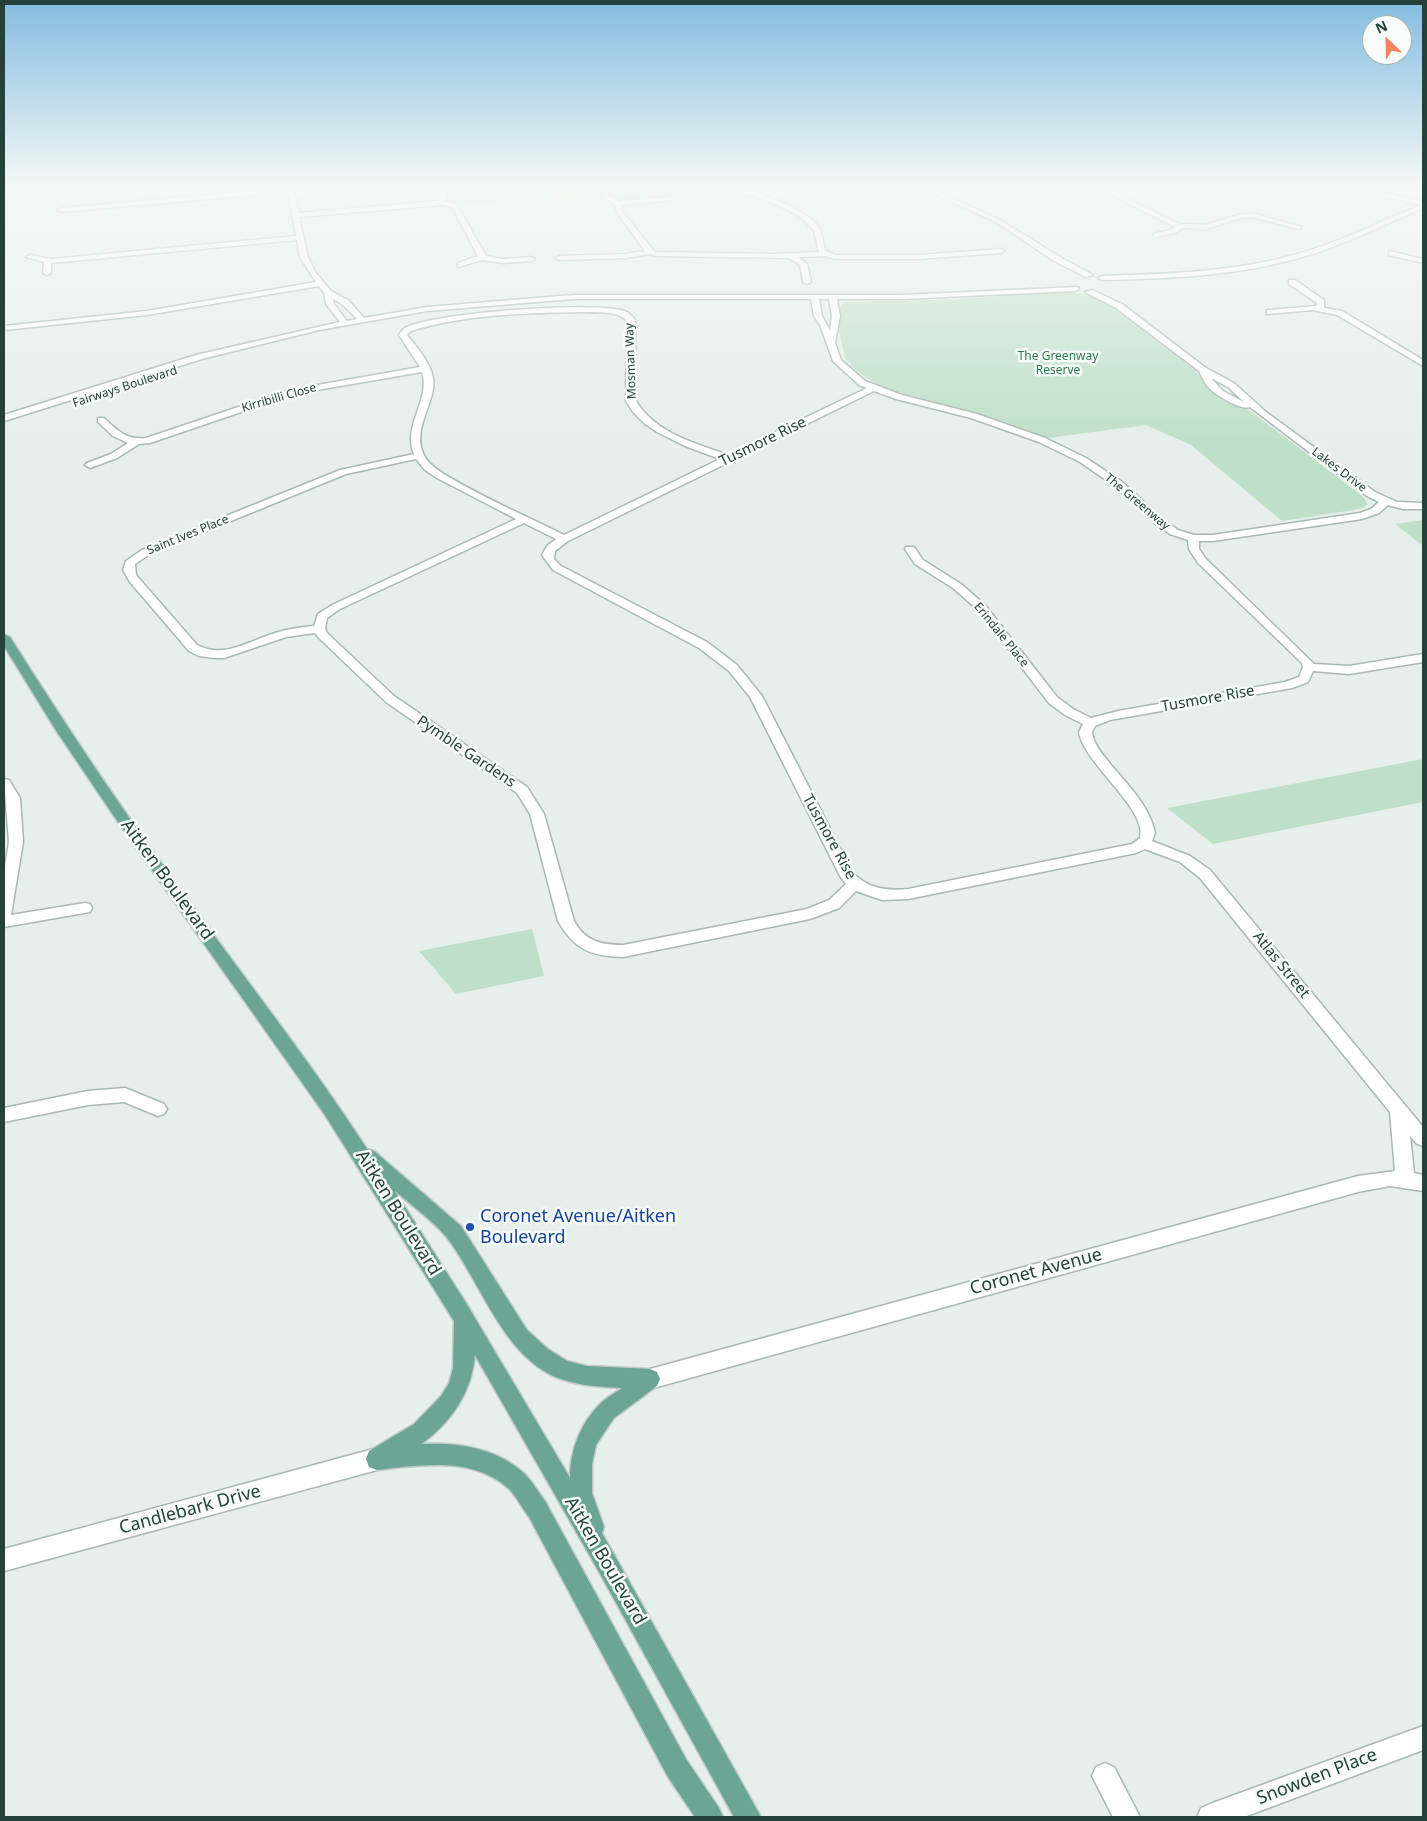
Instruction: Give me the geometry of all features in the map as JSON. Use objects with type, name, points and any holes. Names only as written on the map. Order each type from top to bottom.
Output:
[{"type":"main road","name":"Aitken Boulevard","points":[[4,637],[30,681],[101,788],[295,1056],[354,1144],[462,1314],[604,1560],[748,1817]]},
{"type":"main road","points":[[354,1144],[454,1232],[520,1337],[541,1356],[563,1370],[587,1376],[650,1378]]},
{"type":"main road","points":[[377,1459],[410,1441],[429,1426],[448,1406],[459,1385],[466,1362],[466,1342],[462,1314]]},
{"type":"main road","points":[[604,1560],[582,1493],[581,1464],[587,1440],[607,1412],[650,1378]]},
{"type":"main road","points":[[377,1459],[441,1454],[475,1457],[494,1466],[516,1481],[537,1509],[677,1768],[710,1817]]},
{"type":"street","points":[[312,271],[328,293],[346,302],[362,320]]},
{"type":"street","points":[[805,271],[807,282]]},
{"type":"street","points":[[1063,271],[1075,289],[1089,292],[1145,278]]},
{"type":"street","points":[[1080,271],[1102,278],[1145,278],[1206,271]]},
{"type":"street","name":"Fairways Boulevard","points":[[1020,290],[1067,278],[1088,275]]},
{"type":"street","points":[[1102,278],[1111,287]]},
{"type":"street","points":[[1292,282],[1317,298],[1321,302],[1320,308]]},
{"type":"street","points":[[4,328],[147,313],[320,284]]},
{"type":"street","name":"Lakes Drive","points":[[1111,287],[1119,306]]},
{"type":"street","name":"Fairways Boulevard","points":[[4,418],[199,356],[345,323],[427,310],[543,298],[943,296],[1020,290],[1075,289]]},
{"type":"street","name":"Lakes Drive","points":[[1089,292],[1119,306],[1204,370],[1208,384],[1214,389],[1263,414],[1371,494],[1386,502],[1405,506],[1423,506]]},
{"type":"street","points":[[328,293],[330,304],[345,323]]},
{"type":"street","name":"The Greenway","points":[[815,297],[818,316],[832,343],[833,353],[843,368],[862,383],[918,403],[999,424],[1042,440],[1083,460],[1117,482],[1167,528],[1193,538],[1212,538],[1362,516],[1375,511],[1386,502]]},
{"type":"street","points":[[832,343],[836,316],[833,297]]},
{"type":"street","points":[[1270,312],[1320,308],[1344,316],[1423,364]]},
{"type":"street","name":"Mosman Way","points":[[418,456],[414,444],[415,436],[429,383],[425,369],[403,335],[408,329],[433,322],[522,313],[601,310],[620,312],[631,320],[630,401],[634,409],[650,425],[729,459]]},
{"type":"street","name":"Fairways Boulevard","points":[[4,427],[246,346]]},
{"type":"street","name":"Kirribilli Close","points":[[90,464],[114,456],[136,442],[159,438],[292,392],[425,369]]},
{"type":"street","points":[[111,384],[122,389]]},
{"type":"street","name":"Tusmore Rise","points":[[873,388],[564,540],[553,546],[548,553],[548,558],[557,568],[703,645],[733,668],[746,681],[756,696],[847,876],[854,885],[878,894],[892,896],[908,894],[1122,852],[1144,843]]},
{"type":"street","points":[[101,420],[121,439],[136,442]]},
{"type":"street","points":[[418,456],[429,469],[440,476],[564,540]]},
{"type":"street","name":"Saint Ives Place","points":[[318,629],[278,635],[234,653],[215,655],[198,652],[134,580],[128,570],[128,566],[146,552],[342,472],[418,456]]},
{"type":"street","points":[[318,629],[322,616],[336,607],[524,519]]},
{"type":"street","points":[[1193,538],[1194,550],[1202,560],[1301,655],[1309,667],[1349,670],[1423,658]]},
{"type":"street","name":"Erindale Place","points":[[910,549],[919,562],[956,586],[981,607],[1053,700],[1069,712],[1091,723]]},
{"type":"street","name":"Pymble Gardens","points":[[318,629],[323,636],[390,699],[522,790],[536,814],[566,921],[571,932],[591,948],[605,951],[623,951],[810,914],[834,904],[854,885]]},
{"type":"street","name":"Tusmore Rise","points":[[1091,723],[1118,715],[1288,685],[1304,679],[1309,667]]},
{"type":"street","points":[[1091,723],[1086,728],[1085,739],[1144,819],[1148,835],[1144,843]]},
{"type":"street","points":[[4,783],[13,798],[16,842],[4,914]]},
{"type":"street","name":"Atlas Street","points":[[1144,843],[1185,859],[1205,874],[1423,1139]]},
{"type":"street","points":[[4,922],[85,908]]},
{"type":"street","points":[[4,1115],[88,1098],[125,1095],[158,1109]]},
{"type":"street","points":[[1399,1110],[1405,1178]]},
{"type":"street","name":"Coronet Avenue","points":[[650,1378],[1358,1184],[1382,1178],[1405,1178],[1423,1183]]},
{"type":"street","name":"Candlebark Drive","points":[[4,1560],[377,1459]]},
{"type":"street","name":"Snowden Place","points":[[1210,1817],[1423,1738]]},
{"type":"street","points":[[1104,1776],[1127,1817]]},
{"type":"green space","name":"The Greenway Reserve","points":[[1062,291],[1090,295],[1112,307],[1196,371],[1210,390],[1253,413],[1356,491],[1365,499],[1367,504],[1365,507],[1282,521],[1191,445],[1146,425],[1048,438],[994,418],[914,398],[878,385],[855,370],[845,358],[838,327],[841,319],[840,307],[845,302],[965,299]]},
{"type":"green space","points":[[1423,520],[1423,546],[1395,524]]},
{"type":"green space","points":[[1423,759],[1423,802],[1213,844],[1167,808]]},
{"type":"green space","points":[[532,929],[544,976],[456,994],[419,951]]},
{"type":"place","name":"Coronet Avenue/Aitken Boulevard","points":[[470,1227]]}]
